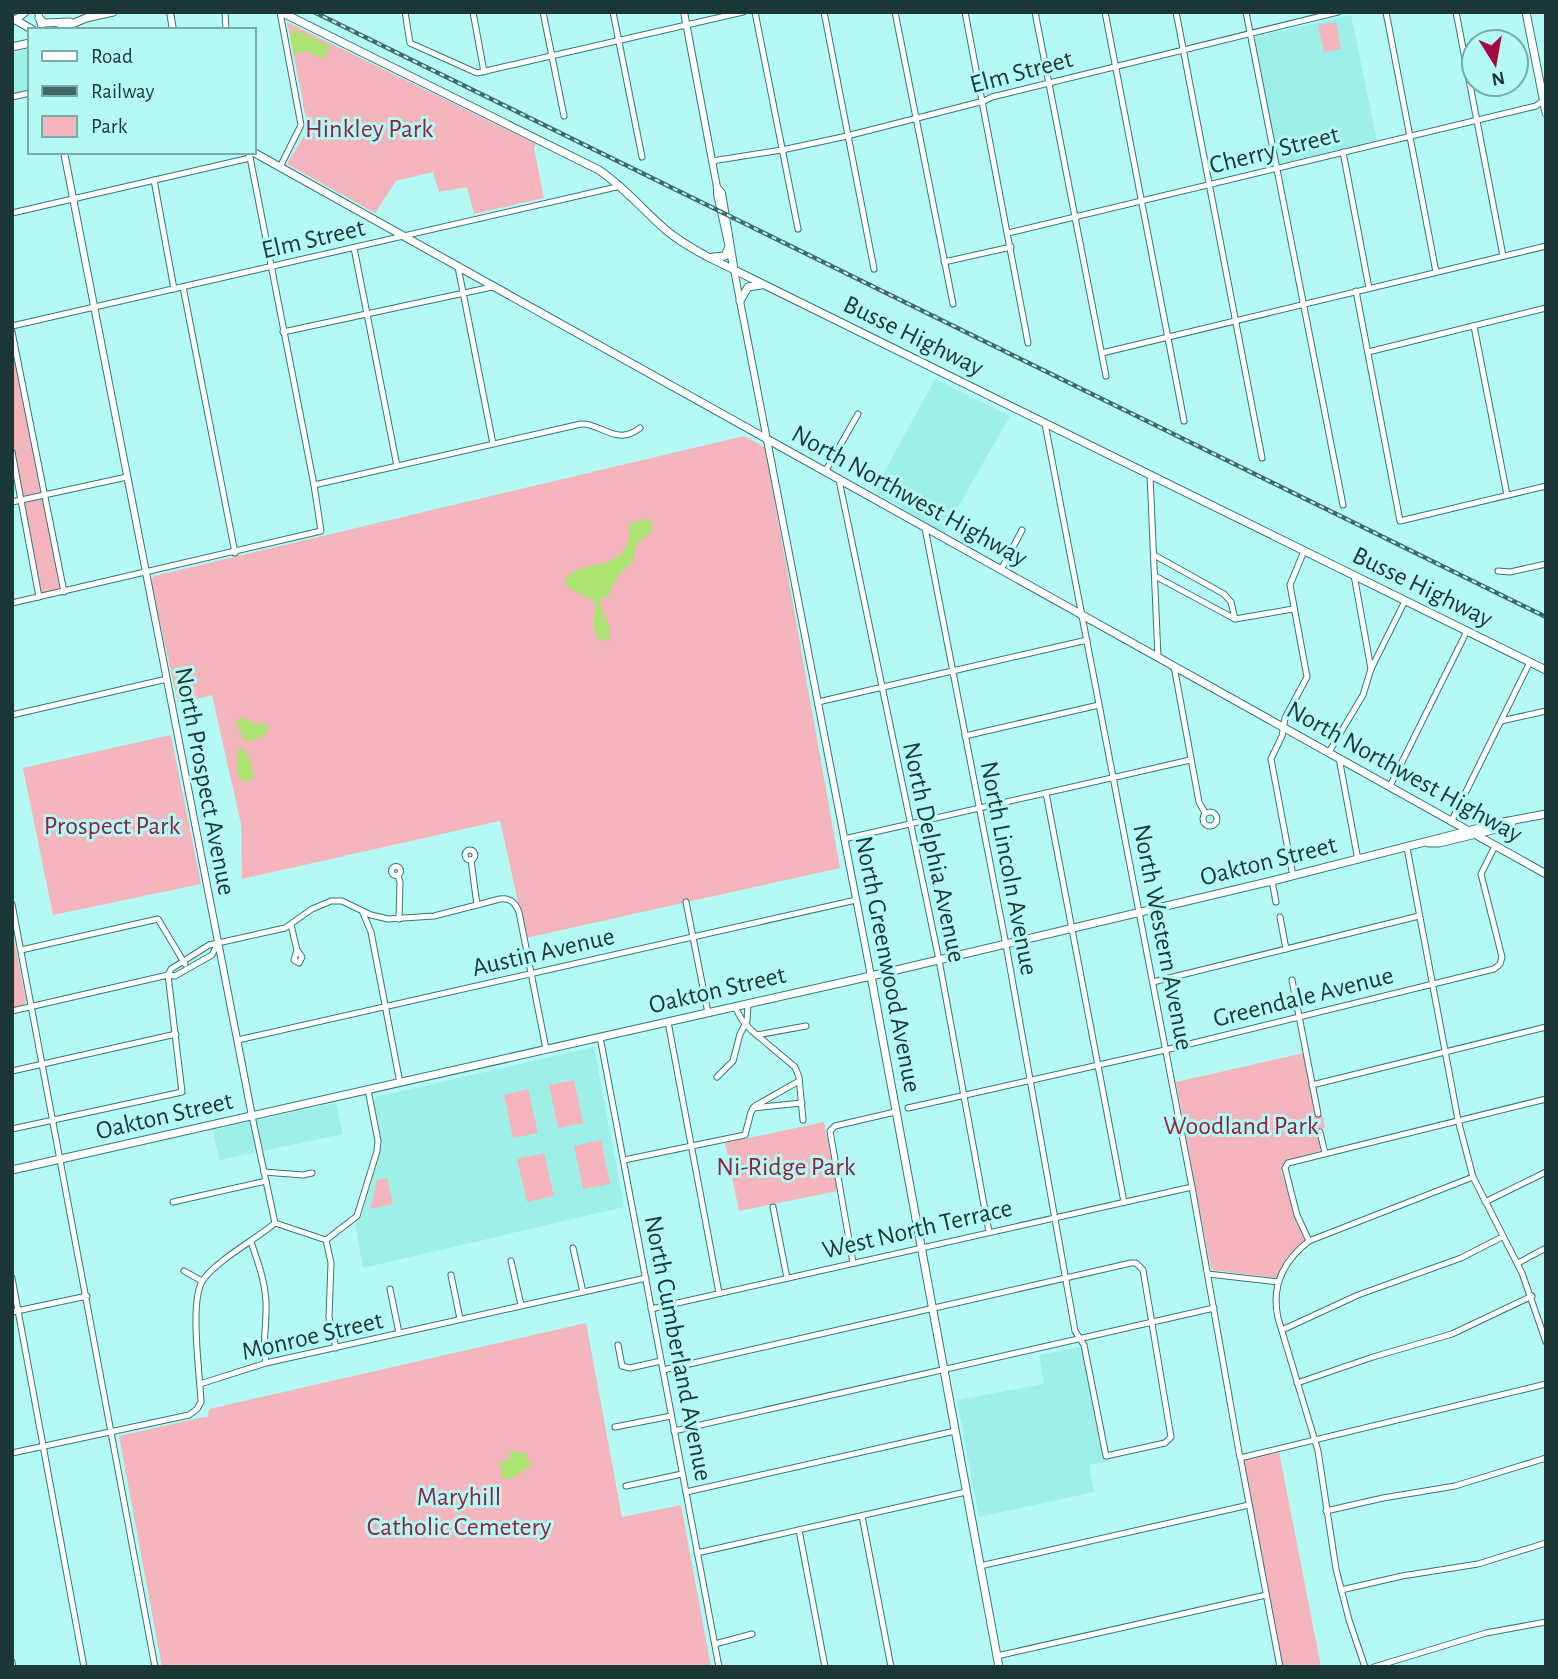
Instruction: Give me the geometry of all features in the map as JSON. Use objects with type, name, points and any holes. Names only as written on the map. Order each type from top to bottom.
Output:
[{"type":"main road","points":[[25,12],[14,19],[30,28]]},
{"type":"main road","points":[[62,28],[113,12]]},
{"type":"main road","name":"Busse Highway","points":[[281,12],[599,170],[621,186],[666,230],[708,257],[1546,670]]},
{"type":"main road","points":[[1526,12],[1546,113]]},
{"type":"main road","points":[[38,15],[44,23],[75,22]]},
{"type":"main road","name":"North Northwest Highway","points":[[251,154],[280,167],[1546,874]]},
{"type":"main road","points":[[708,257],[722,257],[727,254],[728,249]]},
{"type":"main road","points":[[740,301],[748,287],[764,285]]},
{"type":"main road","name":"Oakton Street","points":[[1429,842],[1439,843],[1546,814]]},
{"type":"main road","points":[[1445,836],[1449,819]]},
{"type":"main road","name":"Oakton Street","points":[[12,1170],[1006,945],[1407,848],[1445,836],[1500,828],[1514,821]]},
{"type":"main road","points":[[1497,847],[1496,836],[1500,828]]},
{"type":"main road","name":"North Greenwood Avenue","points":[[871,976],[999,1667]]},
{"type":"street","points":[[280,167],[301,125],[281,12]]},
{"type":"street","points":[[405,12],[410,43],[471,72],[484,72],[743,12]]},
{"type":"street","points":[[473,12],[484,72]]},
{"type":"street","points":[[543,12],[564,116]]},
{"type":"street","points":[[614,12],[642,157]]},
{"type":"street","name":"North Greenwood Avenue","points":[[684,12],[712,161],[722,193],[735,260],[734,270]]},
{"type":"street","points":[[755,12],[798,229]]},
{"type":"street","points":[[824,12],[874,268]]},
{"type":"street","points":[[895,12],[953,304]]},
{"type":"street","points":[[965,12],[1028,343]]},
{"type":"street","points":[[1035,12],[1106,376]]},
{"type":"street","points":[[1105,12],[1184,421]]},
{"type":"street","points":[[1176,12],[1262,458]]},
{"type":"street","points":[[1246,12],[1343,505]]},
{"type":"street","name":"Elm Street","points":[[712,161],[847,136],[992,97],[1338,12]]},
{"type":"street","points":[[1386,12],[1436,272]]},
{"type":"street","points":[[1456,12],[1503,256]]},
{"type":"street","name":"Cherry Street","points":[[1008,233],[1536,106],[1545,99]]},
{"type":"street","points":[[1343,152],[1369,288]]},
{"type":"street","name":"North Prospect Avenue","points":[[64,154],[275,1223]]},
{"type":"street","points":[[12,213],[251,154],[321,531],[12,603]]},
{"type":"street","points":[[154,180],[174,289]]},
{"type":"street","name":"Elm Street","points":[[12,326],[621,186]]},
{"type":"street","name":"North Greenwood Avenue","points":[[718,187],[716,194],[734,270],[871,976]]},
{"type":"street","points":[[1102,353],[1546,246]]},
{"type":"street","points":[[944,262],[1011,247]]},
{"type":"street","points":[[354,248],[397,466]]},
{"type":"street","points":[[458,267],[493,444]]},
{"type":"street","points":[[183,287],[235,552]]},
{"type":"street","points":[[283,332],[492,287]]},
{"type":"street","points":[[1356,291],[1400,521],[1546,486]]},
{"type":"street","points":[[1368,352],[1546,309]]},
{"type":"street","points":[[1474,326],[1507,495]]},
{"type":"street","points":[[12,332],[64,592]]},
{"type":"street","points":[[825,472],[858,414]]},
{"type":"street","points":[[314,485],[586,424],[614,434],[633,432],[640,428]]},
{"type":"street","name":"North Western Avenue","points":[[1045,424],[1192,1187],[1280,1667]]},
{"type":"street","points":[[12,452],[39,597]]},
{"type":"street","points":[[1150,475],[1158,658]]},
{"type":"street","points":[[12,502],[127,477]]},
{"type":"street","name":"North Delphia Avenue","points":[[839,480],[939,960],[989,1232]]},
{"type":"street","name":"North Lincoln Avenue","points":[[925,528],[1006,945],[1075,1331],[1084,1345],[1106,1456],[1165,1443],[1169,1439],[1171,1431],[1151,1322]]},
{"type":"street","points":[[1001,570],[1022,530]]},
{"type":"street","points":[[1293,876],[1271,758],[1282,736],[1285,718],[1307,677],[1290,585],[1304,551]]},
{"type":"street","points":[[1154,555],[1224,594],[1231,602],[1235,619]]},
{"type":"street","points":[[1498,571],[1510,572],[1546,564]]},
{"type":"street","points":[[1354,575],[1371,669]]},
{"type":"street","points":[[1155,576],[1235,619],[1293,609]]},
{"type":"street","points":[[1329,752],[1363,695],[1371,669],[1405,601]]},
{"type":"street","points":[[1390,786],[1467,631]]},
{"type":"street","points":[[818,702],[1087,640]]},
{"type":"street","points":[[1449,819],[1530,662]]},
{"type":"street","points":[[1174,666],[1190,760],[1199,802],[1205,814]]},
{"type":"street","points":[[12,715],[167,679]]},
{"type":"street","points":[[965,736],[1099,705]]},
{"type":"street","points":[[1501,722],[1546,711]]},
{"type":"street","points":[[1339,758],[1358,860]]},
{"type":"street","points":[[844,839],[1190,760]]},
{"type":"street","points":[[1046,793],[1124,1202]]},
{"type":"street","name":"Greendale Avenue","points":[[908,1108],[1494,969],[1500,964],[1502,957],[1481,874],[1497,847]]},
{"type":"street","points":[[1407,848],[1458,1120],[1473,1177],[1532,1296],[1543,1323],[1546,1342]]},
{"type":"street","points":[[471,860],[477,905]]},
{"type":"street","points":[[398,876],[399,919]]},
{"type":"street","points":[[1272,881],[1276,902]]},
{"type":"street","points":[[12,1129],[182,1092],[168,975],[171,969],[209,945],[291,925],[312,909],[331,901],[342,901],[382,919],[399,919],[434,916],[499,899],[511,901],[519,912],[546,1049]]},
{"type":"street","name":"Austin Avenue","points":[[237,1040],[856,900]]},
{"type":"street","points":[[686,902],[708,1013]]},
{"type":"street","points":[[12,904],[155,1667]]},
{"type":"street","points":[[361,911],[371,932],[400,1083]]},
{"type":"street","points":[[1153,982],[1419,916]]},
{"type":"street","points":[[1280,917],[1286,949]]},
{"type":"street","points":[[21,950],[158,919],[187,969]]},
{"type":"street","points":[[371,932],[382,919]]},
{"type":"street","points":[[291,925],[296,950]]},
{"type":"street","points":[[12,1011],[168,975],[175,976],[212,954],[218,943]]},
{"type":"street","points":[[1292,980],[1318,1114]]},
{"type":"street","points":[[717,1077],[733,1061],[740,1034],[746,1023],[748,1004]]},
{"type":"street","points":[[735,1007],[741,1020],[791,1062],[799,1081],[803,1120]]},
{"type":"street","points":[[668,1022],[719,1293]]},
{"type":"street","points":[[757,1035],[806,1026]]},
{"type":"street","points":[[1312,1085],[1546,1027]]},
{"type":"street","points":[[12,1071],[176,1034]]},
{"type":"street","name":"North Cumberland Avenue","points":[[600,1037],[719,1667]]},
{"type":"street","points":[[624,1160],[745,1135],[753,1108],[799,1081]]},
{"type":"street","points":[[326,1240],[357,1216],[378,1146],[368,1090]]},
{"type":"street","points":[[1309,1241],[1289,1190],[1286,1166],[1292,1161],[1546,1099]]},
{"type":"street","points":[[753,1108],[802,1103]]},
{"type":"street","points":[[853,1262],[831,1129],[895,1112]]},
{"type":"street","points":[[1320,1132],[1325,1153]]},
{"type":"street","points":[[264,1172],[303,1175],[312,1173]]},
{"type":"street","points":[[1485,1202],[1546,1172]]},
{"type":"street","points":[[1366,1667],[1341,1590],[1315,1441],[1276,1305],[1278,1282],[1291,1257],[1309,1241],[1473,1177]]},
{"type":"street","points":[[173,1202],[266,1181]]},
{"type":"street","name":"West North Terrace","points":[[652,1309],[1192,1187]]},
{"type":"street","points":[[773,1206],[787,1278]]},
{"type":"street","points":[[12,1453],[194,1412],[201,1402],[196,1312],[202,1281],[216,1267],[275,1223],[326,1240]]},
{"type":"street","points":[[1282,1330],[1358,1294],[1461,1258],[1502,1237]]},
{"type":"street","points":[[326,1240],[331,1263],[329,1317],[336,1348]]},
{"type":"street","points":[[251,1242],[263,1281],[266,1302],[263,1346],[267,1363]]},
{"type":"street","points":[[573,1248],[583,1292]]},
{"type":"street","points":[[1517,1263],[1546,1248]]},
{"type":"street","points":[[511,1261],[521,1305]]},
{"type":"street","points":[[663,1370],[1131,1263],[1140,1264],[1143,1270],[1151,1322]]},
{"type":"street","points":[[184,1271],[202,1281]]},
{"type":"street","points":[[1208,1274],[1278,1282]]},
{"type":"street","points":[[451,1275],[460,1319]]},
{"type":"street","points":[[12,1278],[15,1311],[44,1447],[84,1667]]},
{"type":"street","name":"Monroe Street","points":[[200,1384],[267,1363],[646,1278]]},
{"type":"street","points":[[390,1289],[399,1333]]},
{"type":"street","points":[[15,1311],[87,1296]]},
{"type":"street","points":[[1297,1383],[1452,1334],[1532,1296]]},
{"type":"street","points":[[674,1431],[1214,1308]]},
{"type":"street","points":[[618,1345],[621,1363],[626,1367],[661,1362]]},
{"type":"street","points":[[1241,1459],[1546,1384]]},
{"type":"street","points":[[615,1427],[671,1416]]},
{"type":"street","points":[[686,1492],[955,1431]]},
{"type":"street","points":[[1326,1510],[1462,1484],[1546,1458]]},
{"type":"street","points":[[626,1486],[682,1474]]},
{"type":"street","points":[[698,1553],[967,1492]]},
{"type":"street","points":[[980,1566],[1249,1505]]},
{"type":"street","points":[[862,1516],[891,1667]]},
{"type":"street","points":[[799,1530],[825,1667]]},
{"type":"street","points":[[1341,1590],[1395,1577],[1478,1564],[1546,1543]]},
{"type":"street","points":[[997,1656],[1266,1595]]},
{"type":"street","points":[[1374,1667],[1486,1633],[1546,1622]]},
{"type":"street","points":[[715,1644],[752,1634]]},
{"type":"shaded area","points":[[1351,15],[1377,141],[1278,164],[1255,37]]},
{"type":"shaded area","points":[[294,29],[330,46],[324,59],[307,51],[295,55],[290,38]]},
{"type":"shaded area","points":[[28,49],[28,92],[13,94],[12,53]]},
{"type":"shaded area","points":[[935,379],[1010,416],[943,533],[874,491]]},
{"type":"shaded area","points":[[646,519],[651,521],[651,532],[636,544],[633,561],[618,576],[608,595],[600,601],[610,635],[608,641],[599,639],[594,626],[595,602],[569,588],[565,581],[570,574],[578,570],[605,563],[621,554],[628,542],[630,523]]},
{"type":"shaded area","points":[[242,717],[254,723],[266,724],[269,728],[259,738],[244,741],[236,723]]},
{"type":"shaded area","points":[[241,747],[248,756],[254,777],[247,782],[237,775],[237,752]]},
{"type":"shaded area","points":[[594,1047],[624,1207],[363,1268],[355,1223],[362,1214],[381,1147],[375,1097]]},
{"type":"shaded area","points":[[336,1103],[343,1134],[219,1160],[213,1130]]},
{"type":"shaded area","points":[[1079,1347],[1084,1350],[1105,1462],[1089,1465],[1094,1492],[979,1517],[957,1400],[1044,1384],[1039,1355]]},
{"type":"shaded area","points":[[511,1450],[527,1454],[531,1466],[514,1478],[503,1479],[499,1463],[509,1459]]},
{"type":"green space","name":"Hinkley Park","points":[[287,22],[536,144],[534,148],[544,198],[474,214],[467,187],[439,192],[433,172],[396,181],[375,213],[287,164],[308,129]]},
{"type":"green space","points":[[1336,22],[1341,49],[1324,52],[1318,25]]},
{"type":"green space","points":[[12,341],[60,587],[59,590],[44,593],[41,591],[12,440]]},
{"type":"green space","points":[[744,436],[765,447],[840,868],[526,938],[500,821],[242,879],[241,824],[212,695],[178,703],[151,581],[154,576]]},
{"type":"green space","name":"Prospect Park","points":[[171,735],[201,884],[53,915],[23,768]]},
{"type":"green space","points":[[12,930],[26,1001],[23,1006],[12,1008]]},
{"type":"green space","name":"Woodland Park","points":[[1304,1053],[1315,1117],[1323,1116],[1325,1128],[1317,1130],[1321,1149],[1287,1160],[1281,1171],[1305,1240],[1288,1256],[1276,1278],[1213,1270],[1176,1082]]},
{"type":"green space","points":[[574,1080],[583,1123],[558,1128],[549,1085]]},
{"type":"green space","points":[[528,1089],[538,1133],[513,1138],[504,1095]]},
{"type":"green space","name":"Ni-Ridge Park","points":[[824,1122],[838,1191],[739,1211],[725,1143]]},
{"type":"green space","points":[[601,1140],[610,1184],[583,1189],[574,1146]]},
{"type":"green space","points":[[544,1153],[554,1196],[527,1202],[517,1159]]},
{"type":"green space","points":[[387,1178],[393,1204],[370,1209],[377,1180]]},
{"type":"green space","name":"Maryhill Catholic Cemetery","points":[[586,1323],[622,1517],[681,1505],[711,1667],[162,1667],[119,1436],[208,1416],[209,1409]]},
{"type":"green space","points":[[1279,1452],[1321,1667],[1282,1667],[1243,1460]]},
{"type":"railway","points":[[314,12],[1546,617]]}]
